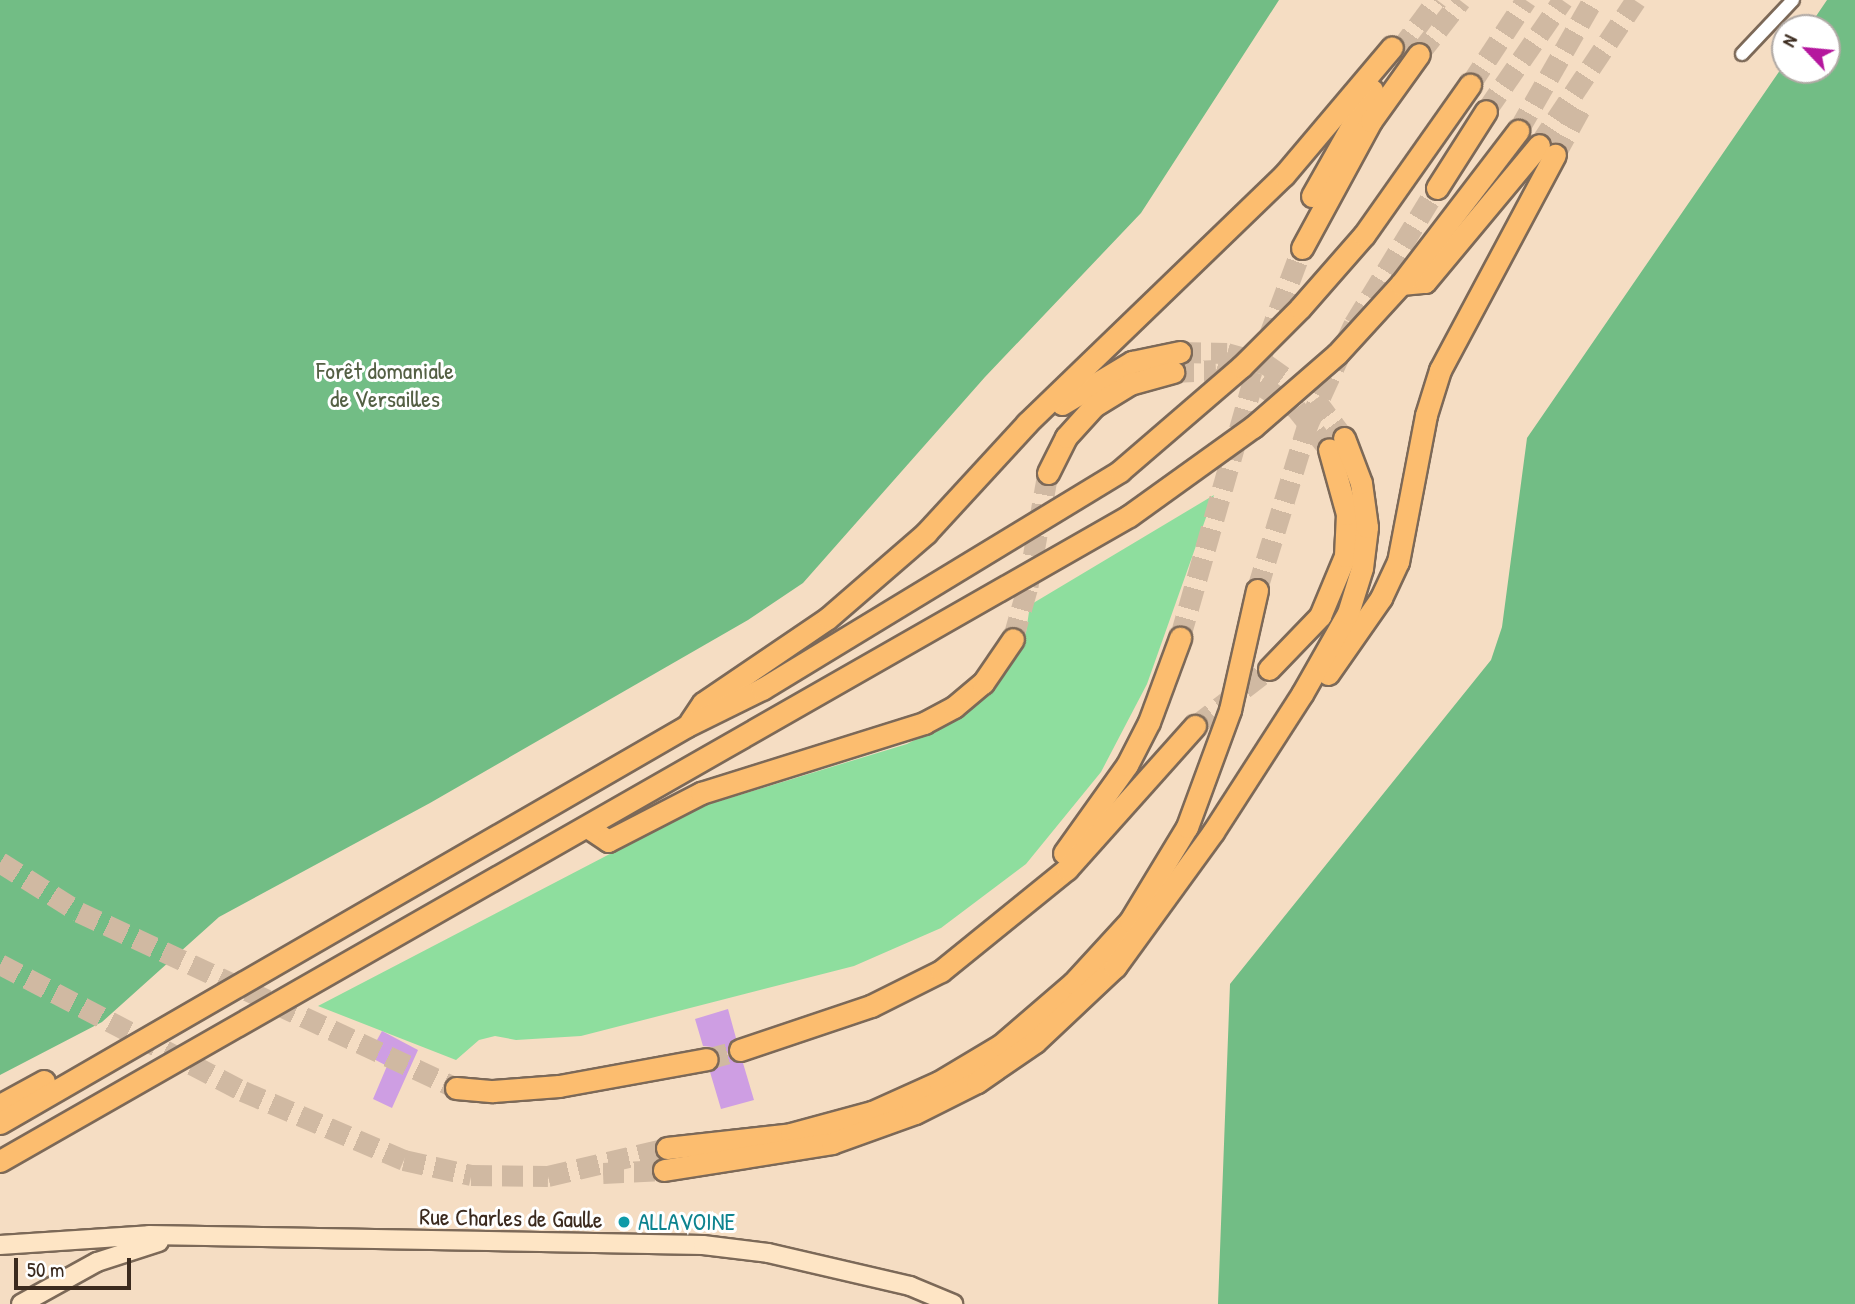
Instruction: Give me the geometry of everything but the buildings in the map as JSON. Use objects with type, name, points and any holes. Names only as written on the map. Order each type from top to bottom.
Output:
[{"type":"highway","points":[[926,533],[1027,423],[1284,174],[1404,51],[1371,121],[1295,248]]},
{"type":"highway","points":[[0,1123],[231,993],[687,726],[762,689],[1101,484],[1172,428],[1300,308],[1371,225],[1470,85]]},
{"type":"highway","points":[[1437,188],[1486,111]]},
{"type":"highway","points":[[0,1161],[589,828],[1129,516],[1254,427],[1337,354],[1401,284],[1518,131]]},
{"type":"highway","points":[[664,1170],[832,1143],[915,1113],[977,1082],[1035,1042],[1089,994],[1137,940],[1348,647],[1390,580],[1405,539],[1436,380],[1547,150],[1425,282],[1401,284]]},
{"type":"highway","points":[[687,726],[703,703],[828,618],[926,533],[1073,396],[1132,362],[1176,362],[1130,384],[1094,406],[1066,437],[1048,473]]},
{"type":"highway","points":[[1213,832],[1323,660],[1356,591],[1367,527],[1362,483],[1336,443],[1348,514],[1345,556],[1320,616],[1269,670]]},
{"type":"highway","points":[[667,1148],[791,1134],[872,1112],[939,1082],[1001,1045],[1073,983],[1129,921],[1187,827],[1230,710],[1257,590]]},
{"type":"highway","points":[[990,932],[1054,865],[1127,765],[1149,722],[1180,638]]},
{"type":"highway","points":[[589,828],[608,841],[701,793],[924,723],[968,697],[995,669],[1013,639]]},
{"type":"highway","points":[[740,1050],[871,1006],[941,971],[1067,869],[1195,726]]},
{"type":"highway","points":[[0,1105],[202,994],[231,993]]},
{"type":"highway","points":[[456,1088],[493,1091],[559,1086],[706,1059]]},
{"type":"main road","name":"Rue Charles de Gaulle","points":[[21,1304],[97,1262],[187,1236]]},
{"type":"main road","name":"Rue Charles de Gaulle","points":[[0,1245],[187,1236],[703,1245],[768,1253],[910,1286],[953,1304]]},
{"type":"street","points":[[1742,54],[1793,0]]},
{"type":"green space","name":"Forêt domaniale de Versailles","points":[[0,0],[1279,0],[1141,213],[985,377],[803,583],[748,620],[430,803],[219,917],[102,1022],[0,1075]]},
{"type":"green space","points":[[1827,0],[1855,0],[1855,1304],[1218,1304],[1230,984],[1491,660],[1502,627],[1527,438],[1771,83],[1841,84],[1841,14],[1818,14]]},
{"type":"green space","points":[[1214,495],[1147,684],[1101,772],[1026,864],[941,928],[854,966],[581,1036],[516,1040],[495,1036],[479,1040],[456,1060],[318,1006],[700,807],[907,744],[942,726],[977,705],[998,683],[1026,632],[1030,605]]},
{"type":"tunnel","points":[[1399,51],[1437,0]]},
{"type":"tunnel","points":[[1419,54],[1461,0]]},
{"type":"tunnel","points":[[1470,85],[1526,0]]},
{"type":"tunnel","points":[[1486,111],[1563,0]]},
{"type":"tunnel","points":[[1518,131],[1593,0]]},
{"type":"tunnel","points":[[1539,145],[1636,0]]},
{"type":"tunnel","points":[[1555,155],[1584,102]]},
{"type":"tunnel","points":[[1257,590],[1308,424],[1354,324],[1437,188]]},
{"type":"tunnel","points":[[1180,638],[1257,368],[1302,248]]},
{"type":"tunnel","points":[[1180,352],[1227,353],[1266,364],[1315,399],[1344,438]]},
{"type":"tunnel","points":[[1173,372],[1216,370],[1259,384],[1296,408],[1329,449]]},
{"type":"tunnel","points":[[1013,639],[1028,586],[1048,473]]},
{"type":"tunnel","points":[[1195,726],[1269,669]]},
{"type":"tunnel","points":[[0,862],[79,912],[456,1088]]},
{"type":"tunnel","points":[[0,964],[243,1091],[404,1160],[471,1175],[548,1176],[667,1148]]},
{"type":"tunnel","points":[[707,1059],[740,1050]]},
{"type":"tunnel","points":[[603,1173],[664,1170]]},
{"type":"place","name":"ALLAVOINE","points":[[624,1222]]}]
